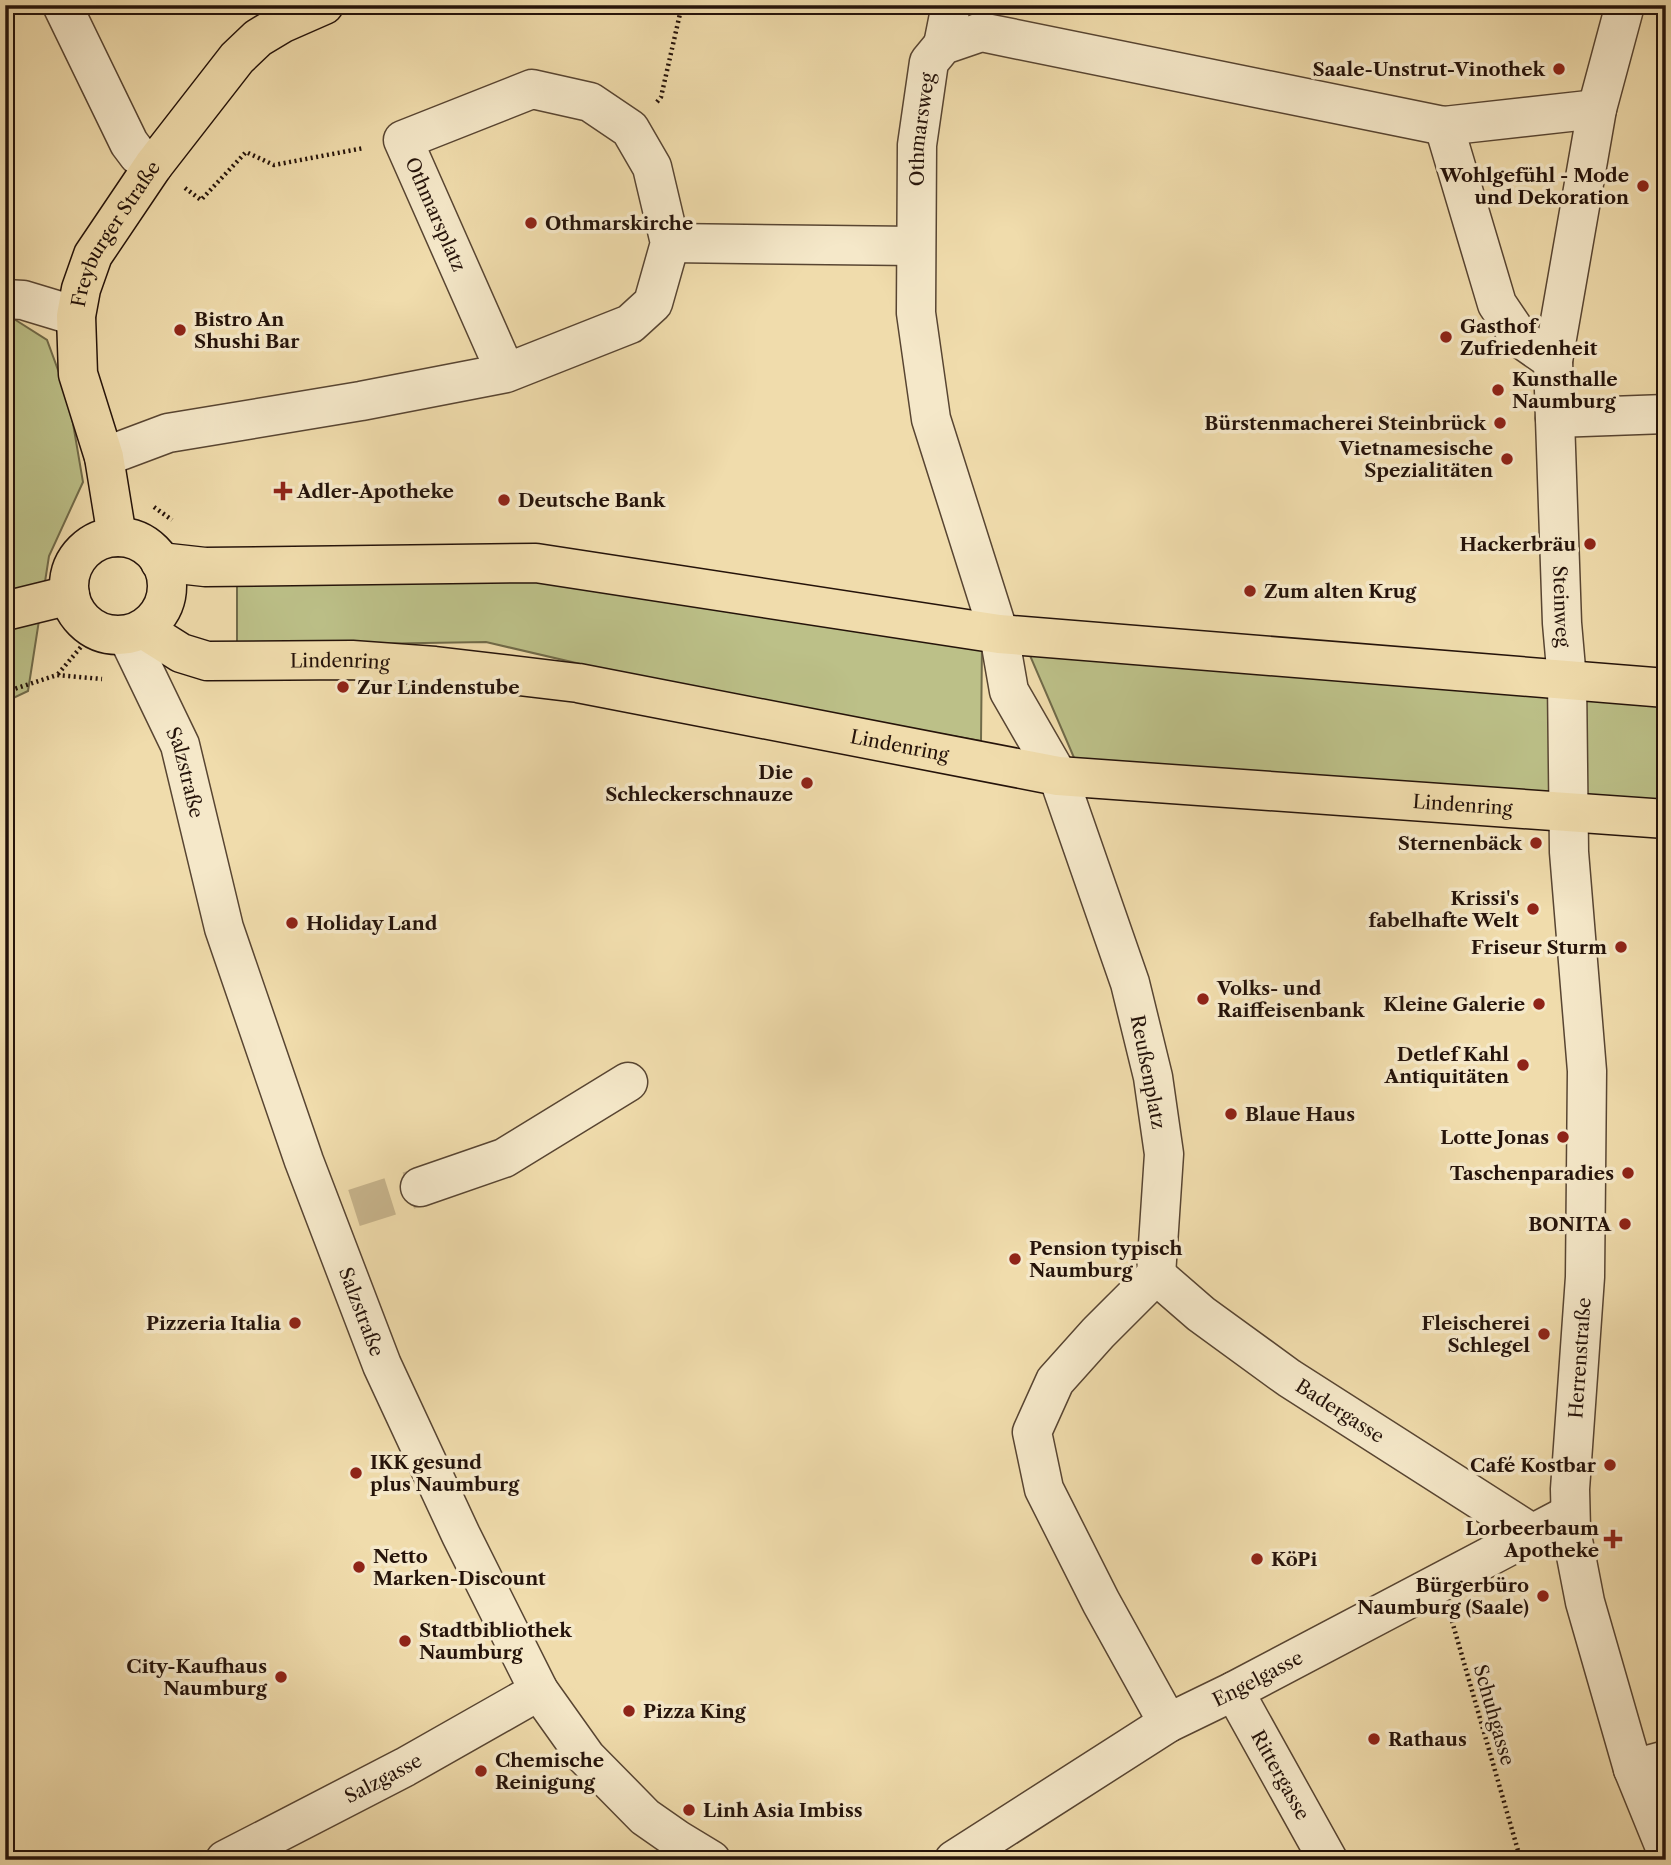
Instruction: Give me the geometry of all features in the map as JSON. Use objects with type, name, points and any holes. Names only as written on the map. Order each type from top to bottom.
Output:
[{"type":"main road","name":"Freyburger Straße","points":[[117,537],[104,457],[78,373],[76,316],[81,289],[93,255],[153,166],[237,58],[258,38],[283,23],[324,5]]},
{"type":"main road","points":[[117,537],[139,542],[160,562],[166,576],[167,591],[163,606],[155,619],[122,631],[83,621],[74,608],[69,580],[74,566],[82,553],[103,540],[117,537]]},
{"type":"main road","points":[[160,562],[205,567],[536,563],[999,634],[1666,688]]},
{"type":"main road","points":[[5,611],[70,595]]},
{"type":"main road","name":"Lindenring","points":[[122,631],[207,661],[352,660],[435,666],[578,683],[1058,776],[1666,819]]},
{"type":"street","points":[[62,5],[129,143],[138,155],[153,166]]},
{"type":"street","points":[[943,45],[951,5]]},
{"type":"street","name":"Steinweg","points":[[1569,852],[1567,680],[1562,623],[1553,361],[1597,108],[1625,5]]},
{"type":"street","name":"Othmarsweg","points":[[999,634],[931,419],[916,313],[917,145],[929,62],[943,45],[981,32],[1444,126]]},
{"type":"street","name":"Othmarsplatz","points":[[104,457],[168,433],[361,401],[506,373],[631,324],[653,303],[670,243],[652,167],[630,130],[590,102],[532,89],[402,140],[506,373]]},
{"type":"street","points":[[1553,361],[1520,338],[1497,304],[1444,126],[1597,108]]},
{"type":"street","points":[[670,243],[915,246]]},
{"type":"street","points":[[5,299],[23,300],[76,316]]},
{"type":"street","points":[[1555,418],[1666,414]]},
{"type":"street","name":"Salzstraße","points":[[122,631],[152,684],[180,745],[224,928],[340,1213],[382,1366],[461,1535],[539,1691],[586,1756],[645,1817],[711,1860]]},
{"type":"street","name":"Reußenplatz","points":[[999,634],[1009,691],[1058,776],[1130,983],[1153,1077],[1164,1154],[1156,1275]]},
{"type":"street","name":"Herrenstraße","points":[[1569,852],[1587,1071],[1585,1277],[1570,1514],[1578,1575],[1613,1705],[1649,1764],[1666,1850]]},
{"type":"street","points":[[420,1186],[504,1158],[628,1082]]},
{"type":"street","points":[[1156,1275],[1055,1381],[1032,1432],[1044,1489],[1101,1602],[1168,1723]]},
{"type":"street","name":"Badergasse","points":[[1156,1275],[1201,1314],[1289,1378],[1533,1534]]},
{"type":"street","name":"Engelgasse","points":[[954,1860],[1168,1723],[1570,1514]]},
{"type":"street","name":"Salzgasse","points":[[225,1860],[404,1767],[539,1691]]},
{"type":"street","name":"Rittergasse","points":[[1234,1691],[1328,1860]]},
{"type":"path","points":[[630,130],[661,97],[682,5]]},
{"type":"path","points":[[153,166],[201,200],[246,152],[274,165],[402,140]]},
{"type":"path","points":[[5,692],[57,675],[122,631]]},
{"type":"path","name":"Schuhgasse","points":[[1441,1583],[1519,1854]]},
{"type":"green space","points":[[14,319],[47,340],[69,400],[83,482],[49,556],[28,691],[5,702],[5,322]]},
{"type":"green space","points":[[531,575],[982,643],[981,741],[696,691],[486,642],[237,646],[237,577]]},
{"type":"green space","points":[[1028,651],[1666,704],[1666,804],[1075,760]]},
{"type":"tunnel","points":[[354,1208],[420,1187]]},
{"type":"place","name":"Saale-Unstrut-Vinothek","points":[[1559,69]]},
{"type":"place","name":"Wohlgefühl - Mode und Dekoration","points":[[1643,186]]},
{"type":"place","name":"Othmarskirche","points":[[531,223]]},
{"type":"place","name":"Bistro An Shushi Bar","points":[[180,330]]},
{"type":"place","name":"Gasthof Zufriedenheit","points":[[1446,337]]},
{"type":"place","name":"Kunsthalle Naumburg","points":[[1498,390]]},
{"type":"place","name":"Bürstenmacherei Steinbrück","points":[[1500,423]]},
{"type":"place","name":"Vietnamesische Spezialitäten","points":[[1507,459]]},
{"type":"place","name":"Adler-Apotheke","points":[[283,491]]},
{"type":"place","name":"Deutsche Bank","points":[[504,500]]},
{"type":"place","name":"Hackerbräu","points":[[1590,544]]},
{"type":"place","name":"Zum alten Krug","points":[[1250,591]]},
{"type":"place","name":"Zur Lindenstube","points":[[343,687]]},
{"type":"place","name":"Die Schleckerschnauze","points":[[807,783]]},
{"type":"place","name":"Sternenbäck","points":[[1536,843]]},
{"type":"place","name":"Krissi's fabelhafte Welt","points":[[1533,909]]},
{"type":"place","name":"Holiday Land","points":[[292,923]]},
{"type":"place","name":"Friseur Sturm","points":[[1621,947]]},
{"type":"place","name":"Volks- und Raiffeisenbank","points":[[1203,999]]},
{"type":"place","name":"Kleine Galerie","points":[[1539,1004]]},
{"type":"place","name":"Detlef Kahl Antiquitäten","points":[[1523,1065]]},
{"type":"place","name":"Blaue Haus","points":[[1231,1114]]},
{"type":"place","name":"Lotte Jonas","points":[[1563,1137]]},
{"type":"place","name":"Taschenparadies","points":[[1628,1173]]},
{"type":"place","name":"BONITA","points":[[1625,1224]]},
{"type":"place","name":"Pension typisch Naumburg","points":[[1015,1259]]},
{"type":"place","name":"Pizzeria Italia","points":[[295,1323]]},
{"type":"place","name":"Fleischerei Schlegel","points":[[1544,1334]]},
{"type":"place","name":"Café Kostbar","points":[[1610,1465]]},
{"type":"place","name":"IKK gesund plus Naumburg","points":[[356,1473]]},
{"type":"place","name":"Lorbeerbaum Apotheke","points":[[1613,1539]]},
{"type":"place","name":"KöPi","points":[[1257,1559]]},
{"type":"place","name":"Netto Marken-Discount","points":[[359,1567]]},
{"type":"place","name":"Bürgerbüro Naumburg (Saale)","points":[[1543,1596]]},
{"type":"place","name":"Stadtbibliothek Naumburg","points":[[405,1641]]},
{"type":"place","name":"City-Kaufhaus Naumburg","points":[[281,1677]]},
{"type":"place","name":"Pizza King","points":[[629,1711]]},
{"type":"place","name":"Rathaus","points":[[1374,1739]]},
{"type":"place","name":"Chemische Reinigung","points":[[481,1771]]},
{"type":"place","name":"Linh Asia Imbiss","points":[[689,1810]]}]
